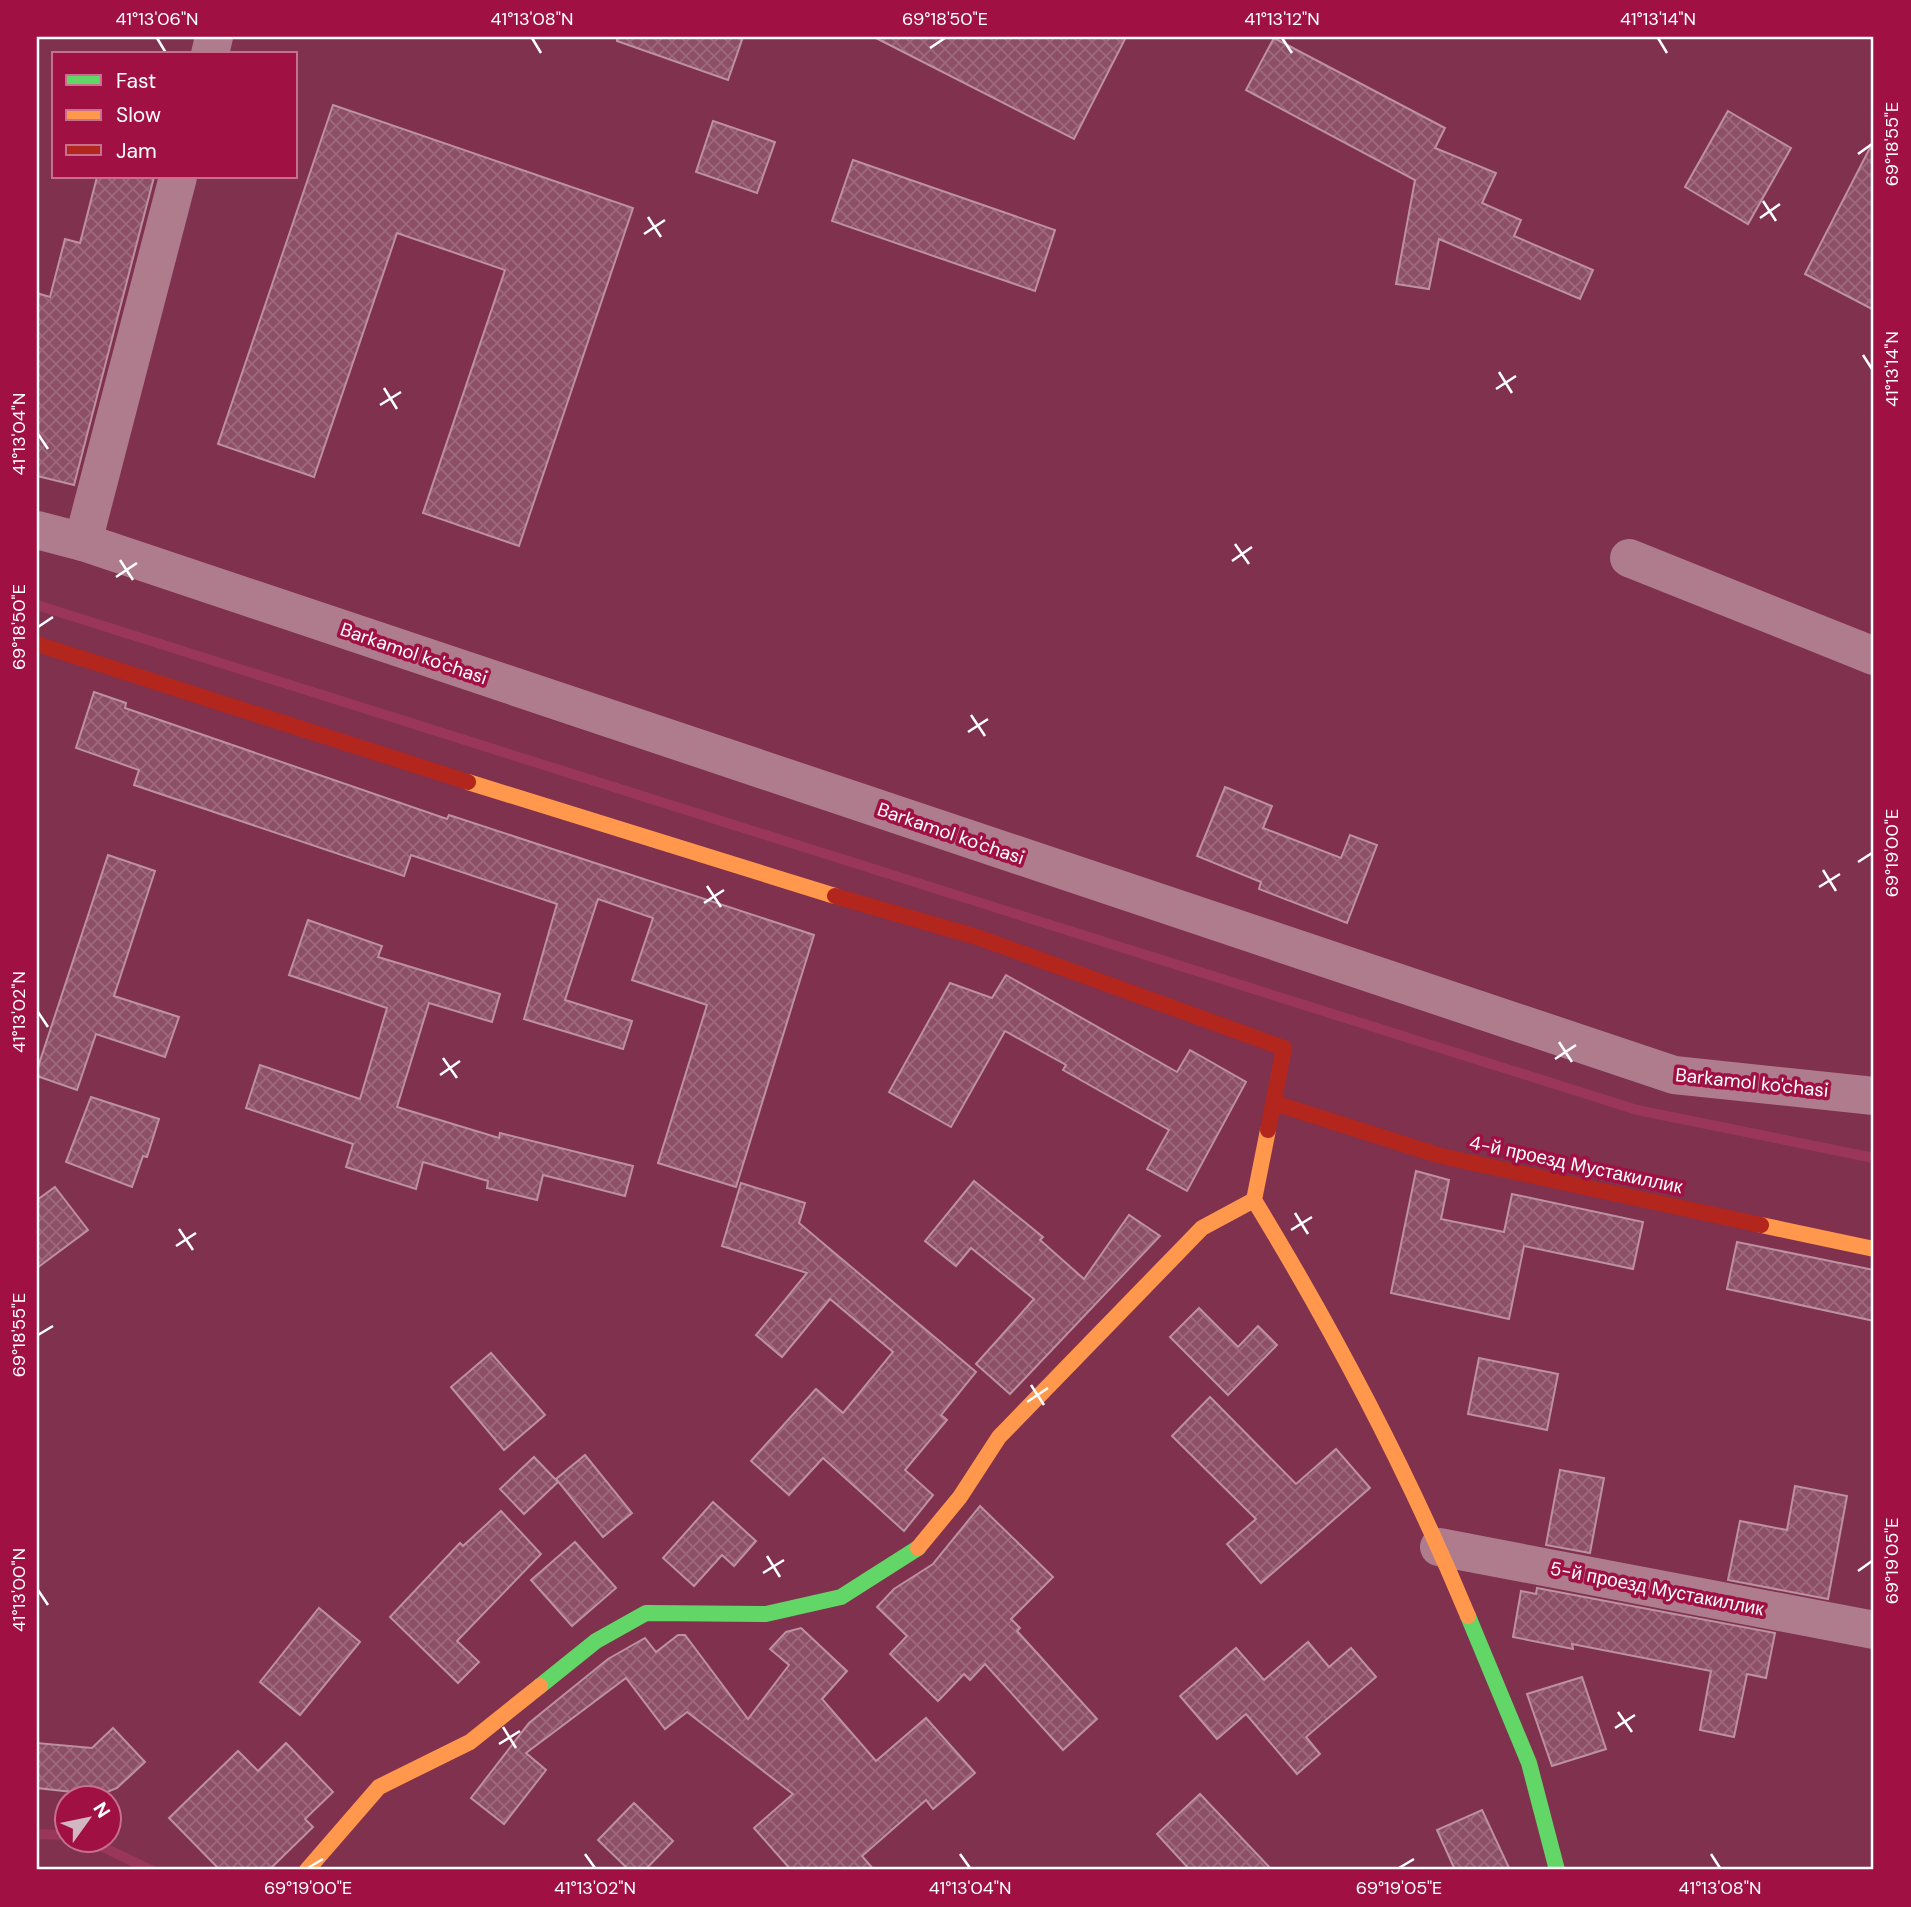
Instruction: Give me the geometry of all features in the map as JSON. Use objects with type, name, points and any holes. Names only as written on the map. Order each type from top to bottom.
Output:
[{"type":"street","points":[[83,542],[178,178]]},
{"type":"street","name":"Barkamol ko'chasi","points":[[37,530],[83,542],[1674,1076],[1874,1096]]},
{"type":"street","points":[[1629,558],[1874,656]]},
{"type":"street","points":[[37,644],[733,867],[977,937],[1284,1048],[1254,1200],[1320,1308],[1439,1547],[1529,1763],[1557,1870]]},
{"type":"street","name":"4-й проезд Мустакиллик","points":[[1274,1102],[1441,1156],[1874,1249]]},
{"type":"street","points":[[307,1870],[379,1787],[470,1742],[596,1642],[646,1614],[766,1614],[841,1597],[916,1550],[960,1497],[999,1437],[1202,1228],[1254,1200]]},
{"type":"street","name":"5-й проезд Мустакиллик","points":[[1439,1547],[1874,1630]]},
{"type":"building","points":[[617,37],[743,37],[728,80],[617,41]]},
{"type":"building","points":[[874,37],[1126,37],[1074,139]]},
{"type":"building","points":[[1274,38],[1445,128],[1435,148],[1496,173],[1482,203],[1521,220],[1514,236],[1593,270],[1580,299],[1439,239],[1429,289],[1396,284],[1415,180],[1246,90]]},
{"type":"building","points":[[333,105],[633,208],[519,546],[423,513],[505,270],[397,233],[314,477],[218,444]]},
{"type":"building","points":[[1728,111],[1791,148],[1748,224],[1685,187]]},
{"type":"building","points":[[713,121],[775,142],[757,193],[696,172]]},
{"type":"building","points":[[1874,140],[1874,310],[1805,274]]},
{"type":"building","points":[[853,160],[1055,230],[1035,291],[832,221]]},
{"type":"building","points":[[97,178],[154,178],[74,485],[37,476],[37,293],[50,297],[65,239],[80,243]]},
{"type":"building","points":[[94,692],[126,703],[125,708],[447,819],[449,815],[814,935],[736,1187],[658,1163],[707,1005],[632,980],[653,918],[598,899],[565,1000],[632,1021],[623,1049],[524,1019],[557,904],[411,855],[404,876],[134,785],[139,770],[76,748]]},
{"type":"building","points":[[1225,787],[1272,806],[1263,828],[1341,858],[1350,835],[1377,845],[1347,923],[1259,889],[1261,882],[1197,856]]},
{"type":"building","points":[[108,855],[155,871],[114,996],[179,1017],[165,1057],[96,1034],[77,1090],[37,1076],[37,1070]]},
{"type":"building","points":[[308,920],[382,946],[378,957],[500,994],[492,1022],[429,1003],[397,1107],[499,1138],[500,1133],[633,1166],[625,1196],[543,1175],[537,1200],[487,1188],[488,1181],[423,1162],[416,1189],[346,1167],[353,1144],[246,1108],[260,1065],[360,1099],[387,1008],[289,975]]},
{"type":"building","points":[[1006,975],[1177,1072],[1190,1050],[1246,1082],[1187,1191],[1147,1169],[1169,1130],[1063,1070],[1066,1065],[1005,1031],[951,1127],[889,1092],[950,983],[992,998]]},
{"type":"building","points":[[91,1097],[159,1119],[147,1157],[143,1156],[132,1187],[66,1162]]},
{"type":"building","points":[[1416,1171],[1449,1180],[1441,1219],[1504,1232],[1512,1194],[1643,1222],[1633,1269],[1524,1246],[1509,1319],[1391,1293]]},
{"type":"building","points":[[974,1181],[1043,1237],[1040,1240],[1084,1279],[1129,1215],[1160,1236],[1010,1394],[976,1364],[1034,1299],[971,1248],[956,1266],[925,1241]]},
{"type":"building","points":[[741,1183],[805,1203],[799,1223],[976,1372],[941,1415],[947,1420],[905,1470],[933,1495],[904,1531],[823,1458],[789,1495],[751,1461],[816,1389],[843,1413],[893,1352],[830,1299],[782,1357],[756,1335],[807,1273],[722,1246]]},
{"type":"building","points":[[55,1187],[88,1230],[37,1268],[37,1200]]},
{"type":"building","points":[[1737,1242],[1874,1270],[1874,1321],[1727,1289]]},
{"type":"building","points":[[1199,1308],[1238,1347],[1258,1326],[1277,1345],[1228,1395],[1170,1337]]},
{"type":"building","points":[[491,1353],[545,1415],[504,1450],[451,1387]]},
{"type":"building","points":[[1479,1358],[1558,1374],[1547,1430],[1468,1414]]},
{"type":"building","points":[[1210,1397],[1296,1484],[1336,1449],[1370,1488],[1261,1583],[1227,1544],[1256,1519],[1172,1436]]},
{"type":"building","points":[[585,1455],[632,1513],[603,1537],[556,1479]]},
{"type":"building","points":[[534,1457],[558,1482],[524,1514],[500,1489]]},
{"type":"building","points":[[1560,1470],[1604,1478],[1590,1553],[1546,1545]]},
{"type":"building","points":[[1795,1486],[1847,1496],[1828,1599],[1728,1580],[1740,1521],[1787,1530]]},
{"type":"building","points":[[713,1502],[756,1541],[734,1566],[722,1555],[694,1586],[663,1558]]},
{"type":"building","points":[[980,1506],[1053,1577],[1011,1619],[1020,1628],[1017,1631],[1097,1719],[1063,1750],[985,1664],[970,1680],[964,1674],[938,1701],[890,1654],[907,1636],[877,1607],[894,1589],[933,1564]]},
{"type":"building","points":[[501,1511],[541,1554],[457,1641],[479,1662],[458,1683],[390,1617],[460,1543],[463,1546]]},
{"type":"building","points":[[575,1542],[616,1588],[572,1626],[531,1580]]},
{"type":"building","points":[[1537,1588],[1775,1633],[1766,1678],[1747,1674],[1734,1737],[1700,1730],[1711,1671],[1572,1644],[1573,1649],[1513,1637],[1521,1591],[1536,1594]]},
{"type":"building","points":[[319,1608],[360,1642],[300,1715],[260,1682]]},
{"type":"building","points":[[801,1628],[847,1671],[822,1699],[876,1761],[926,1718],[975,1773],[933,1809],[926,1800],[862,1856],[874,1870],[791,1870],[754,1828],[793,1794],[687,1712],[665,1729],[626,1678],[526,1753],[546,1770],[504,1824],[471,1798],[529,1723],[608,1659],[645,1638],[656,1652],[678,1635],[685,1635],[748,1719],[789,1665],[770,1649],[786,1632]]},
{"type":"building","points":[[1308,1642],[1329,1667],[1351,1648],[1376,1677],[1306,1737],[1320,1754],[1297,1774],[1246,1714],[1217,1739],[1180,1696],[1236,1648],[1264,1680]]},
{"type":"building","points":[[1582,1677],[1606,1749],[1552,1766],[1527,1694]]},
{"type":"building","points":[[113,1728],[145,1762],[121,1784],[52,1784],[52,1790],[37,1788],[37,1743],[92,1748]]},
{"type":"building","points":[[286,1743],[333,1792],[305,1819],[313,1827],[269,1870],[220,1870],[169,1818],[238,1751],[258,1771]]},
{"type":"building","points":[[1200,1794],[1272,1870],[1190,1870],[1157,1834]]},
{"type":"building","points":[[634,1803],[673,1841],[645,1870],[629,1870],[598,1840]]},
{"type":"building","points":[[1482,1810],[1510,1870],[1455,1870],[1437,1830]]},
{"type":"waterway","points":[[37,605],[1637,1110],[1874,1158]]},
{"type":"waterway","points":[[37,1834],[52,1835]]},
{"type":"waterway","points":[[117,1854],[151,1870]]},
{"type":"traffic: fast","points":[[540,1686],[596,1641],[646,1613],[766,1614],[841,1597],[918,1548]]},
{"type":"traffic: fast","points":[[1468,1616],[1529,1763],[1557,1870]]},
{"type":"traffic: slow","points":[[468,782],[835,896]]},
{"type":"traffic: slow","points":[[1268,1130],[1254,1200],[1369,1404],[1421,1509],[1468,1616]]},
{"type":"traffic: slow","points":[[918,1548],[960,1497],[999,1437],[1202,1228],[1254,1200]]},
{"type":"traffic: slow","points":[[1761,1225],[1874,1249]]},
{"type":"traffic: slow","points":[[307,1870],[379,1787],[470,1742],[540,1686]]},
{"type":"traffic: jam","points":[[37,644],[468,782]]},
{"type":"traffic: jam","points":[[835,896],[977,937],[1284,1048],[1268,1130]]},
{"type":"traffic: jam","points":[[1274,1103],[1441,1156],[1761,1225]]}]
